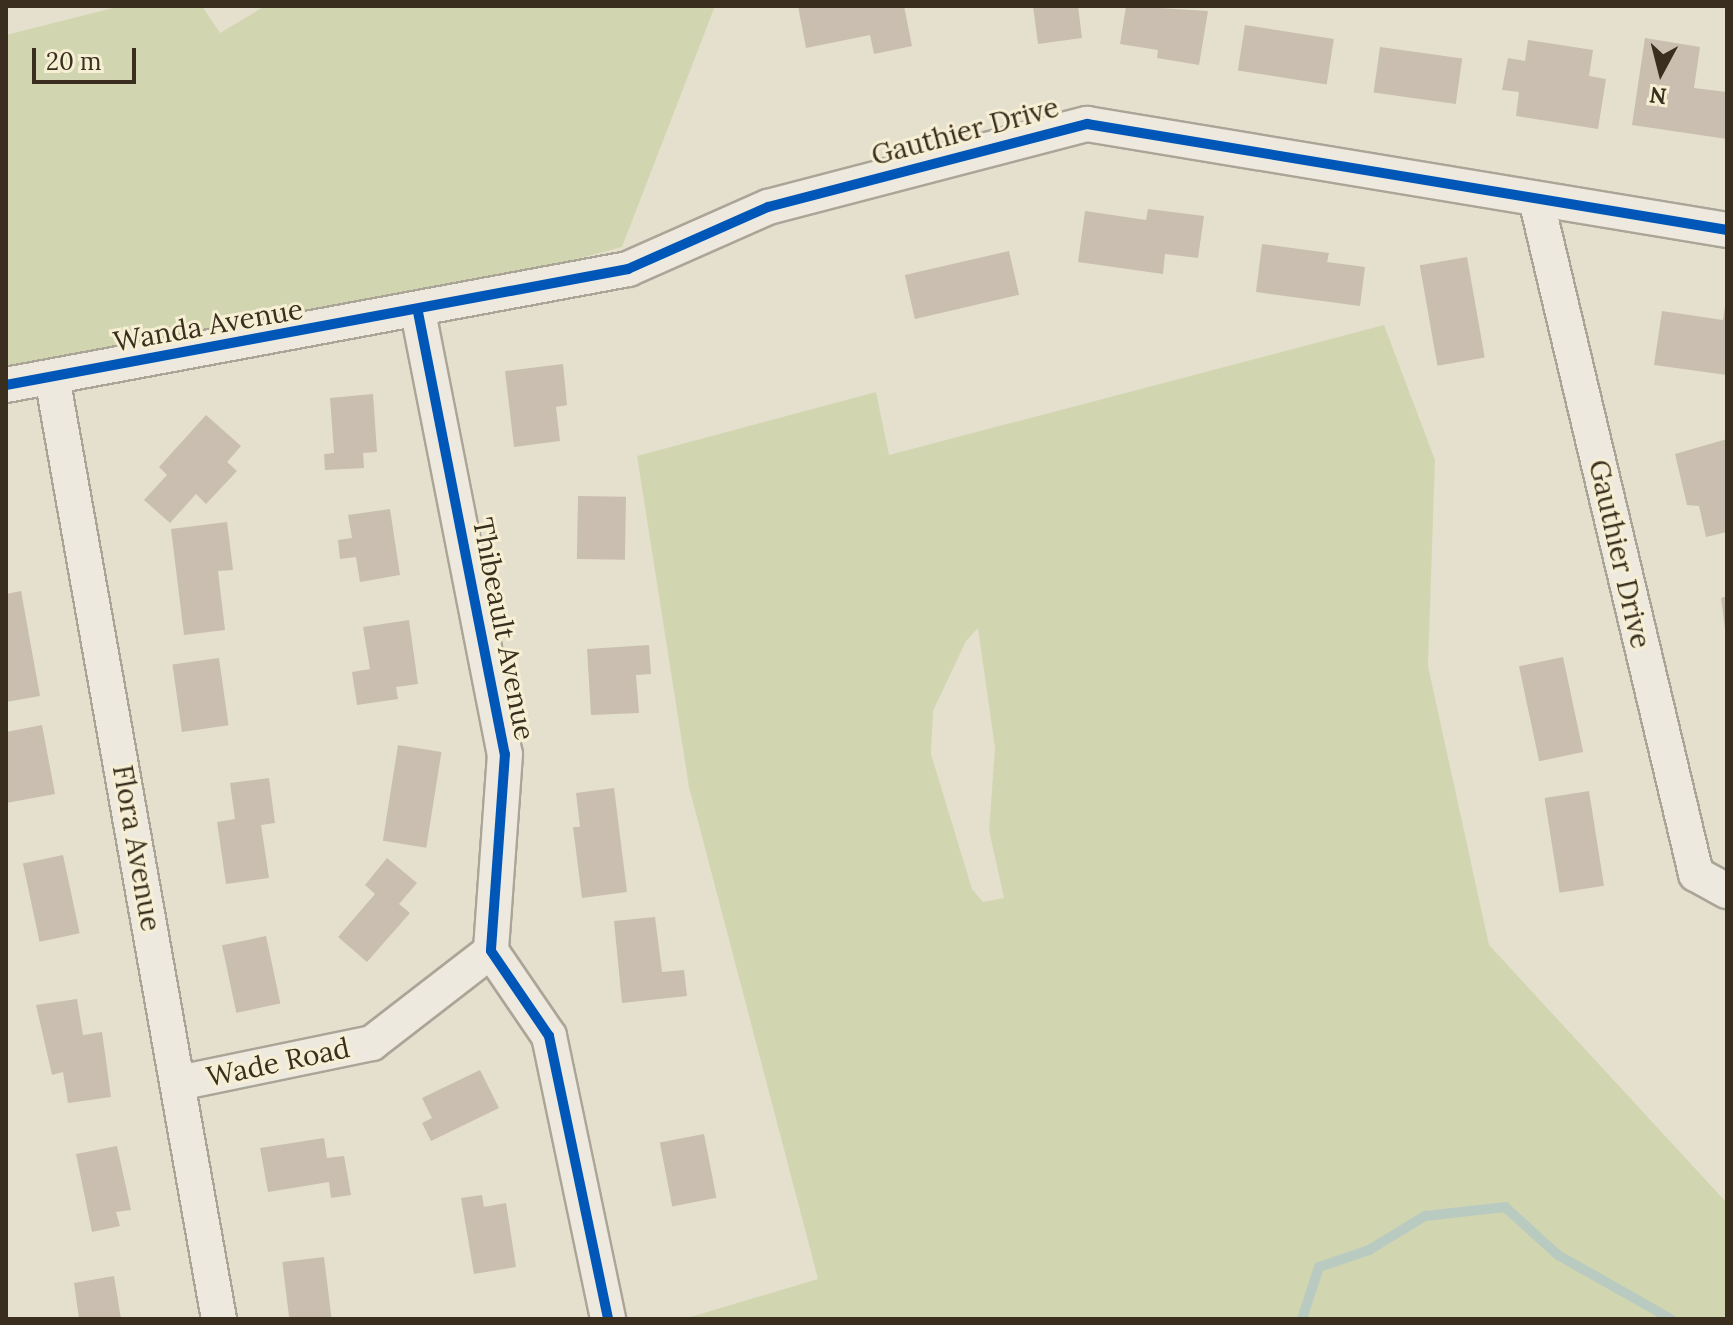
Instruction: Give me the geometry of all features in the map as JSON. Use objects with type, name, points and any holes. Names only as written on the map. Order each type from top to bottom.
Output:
[{"type":"street","name":"Gauthier Drive","points":[[418,312],[628,269],[768,207],[1087,124],[1727,230]]},
{"type":"street","name":"Gauthier Drive","points":[[1536,199],[1696,874],[1727,891]]},
{"type":"street","name":"Wanda Avenue","points":[[6,385],[418,312]]},
{"type":"street","name":"Thibeault Avenue","points":[[418,312],[505,754],[491,951]]},
{"type":"street","name":"Flora Avenue","points":[[52,377],[219,1319]]},
{"type":"street","name":"Wade Road","points":[[179,1083],[372,1043],[491,951]]},
{"type":"street","points":[[491,951],[549,1036],[608,1319]]},
{"type":"green space","points":[[121,6],[202,6],[220,33],[265,6],[715,6],[622,247],[423,300],[6,377],[6,35]]},
{"type":"green space","points":[[1384,325],[1435,460],[1428,666],[1489,945],[1727,1203],[1727,1319],[684,1319],[818,1279],[689,787],[637,456],[876,392],[889,455]],"holes":[[[978,628],[995,748],[989,830],[1004,898],[983,902],[972,889],[931,754],[933,711],[966,641]]]},
{"type":"building","points":[[798,6],[904,6],[912,46],[874,54],[870,35],[806,48]]},
{"type":"building","points":[[1033,6],[1078,6],[1082,38],[1038,44]]},
{"type":"building","points":[[1126,6],[1208,11],[1199,65],[1157,58],[1158,50],[1120,44]]},
{"type":"building","points":[[1245,25],[1334,39],[1327,85],[1238,70]]},
{"type":"building","points":[[1645,38],[1700,47],[1694,88],[1727,92],[1727,139],[1632,125]]},
{"type":"building","points":[[1528,40],[1593,50],[1589,76],[1606,79],[1598,129],[1516,116],[1519,92],[1502,90],[1508,58],[1525,61]]},
{"type":"building","points":[[1380,47],[1462,59],[1456,104],[1374,93]]},
{"type":"building","points":[[1148,209],[1204,216],[1198,258],[1165,254],[1163,274],[1078,262],[1085,211],[1146,220]]},
{"type":"building","points":[[1262,244],[1329,253],[1327,262],[1365,267],[1360,306],[1256,292]]},
{"type":"building","points":[[1009,251],[1019,295],[915,319],[905,275]]},
{"type":"building","points":[[1467,257],[1485,357],[1437,366],[1420,265]]},
{"type":"building","points":[[1725,306],[1727,375],[1654,365],[1662,311],[1723,320]]},
{"type":"building","points":[[563,364],[567,405],[556,407],[560,441],[514,447],[505,371]]},
{"type":"building","points":[[373,394],[377,452],[363,453],[364,468],[325,470],[324,454],[334,453],[330,398]]},
{"type":"building","points":[[206,415],[241,446],[227,462],[237,471],[206,504],[196,494],[170,523],[144,500],[167,475],[159,467]]},
{"type":"building","points":[[1727,439],[1727,532],[1706,537],[1699,506],[1687,505],[1675,454]]},
{"type":"building","points":[[578,496],[626,497],[625,560],[577,559]]},
{"type":"building","points":[[390,509],[400,575],[360,582],[356,557],[340,559],[338,540],[352,538],[348,515]]},
{"type":"building","points":[[227,522],[233,570],[218,571],[225,630],[184,635],[171,529]]},
{"type":"building","points":[[21,591],[40,696],[6,702],[6,594]]},
{"type":"building","points":[[1727,596],[1727,637],[1726,637],[1721,598]]},
{"type":"building","points":[[409,620],[418,684],[396,687],[398,699],[357,705],[352,672],[370,669],[363,627]]},
{"type":"building","points":[[649,645],[651,674],[636,675],[639,713],[591,715],[587,649]]},
{"type":"building","points":[[1563,657],[1583,752],[1539,761],[1519,666]]},
{"type":"building","points":[[219,658],[228,725],[182,732],[172,665]]},
{"type":"building","points":[[42,725],[55,794],[6,803],[6,732]]},
{"type":"building","points":[[398,745],[441,752],[426,848],[383,841]]},
{"type":"building","points":[[269,778],[275,823],[261,825],[269,878],[226,884],[217,822],[235,819],[230,783]]},
{"type":"building","points":[[614,788],[627,892],[582,898],[573,827],[580,827],[576,793]]},
{"type":"building","points":[[1589,791],[1604,886],[1560,893],[1545,798]]},
{"type":"building","points":[[63,855],[80,933],[40,942],[23,864]]},
{"type":"building","points":[[387,858],[417,883],[399,904],[410,913],[367,962],[338,937],[375,894],[365,885]]},
{"type":"building","points":[[655,917],[662,972],[684,970],[687,996],[622,1003],[614,921]]},
{"type":"building","points":[[266,936],[280,1003],[236,1013],[222,945]]},
{"type":"building","points":[[77,999],[83,1035],[102,1032],[111,1097],[68,1103],[63,1072],[52,1075],[36,1005]]},
{"type":"building","points":[[480,1070],[499,1108],[431,1141],[422,1123],[432,1118],[422,1098]]},
{"type":"building","points":[[704,1134],[716,1198],[672,1206],[660,1143]]},
{"type":"building","points":[[324,1138],[327,1158],[344,1156],[351,1195],[331,1198],[329,1182],[268,1192],[260,1148]]},
{"type":"building","points":[[117,1146],[131,1210],[116,1212],[120,1226],[92,1232],[76,1154]]},
{"type":"building","points":[[482,1195],[484,1207],[506,1203],[516,1267],[474,1274],[461,1198]]},
{"type":"building","points":[[324,1257],[332,1319],[289,1319],[282,1262]]},
{"type":"building","points":[[114,1276],[121,1319],[79,1319],[74,1283]]},
{"type":"waterway","points":[[1302,1319],[1319,1267],[1369,1250],[1425,1216],[1505,1207],[1558,1255],[1671,1319]]},
{"type":"cycle path","points":[[6,385],[628,269],[768,207],[1087,124],[1727,230]]},
{"type":"cycle path","points":[[418,312],[505,754],[491,951],[549,1036],[608,1319]]}]
